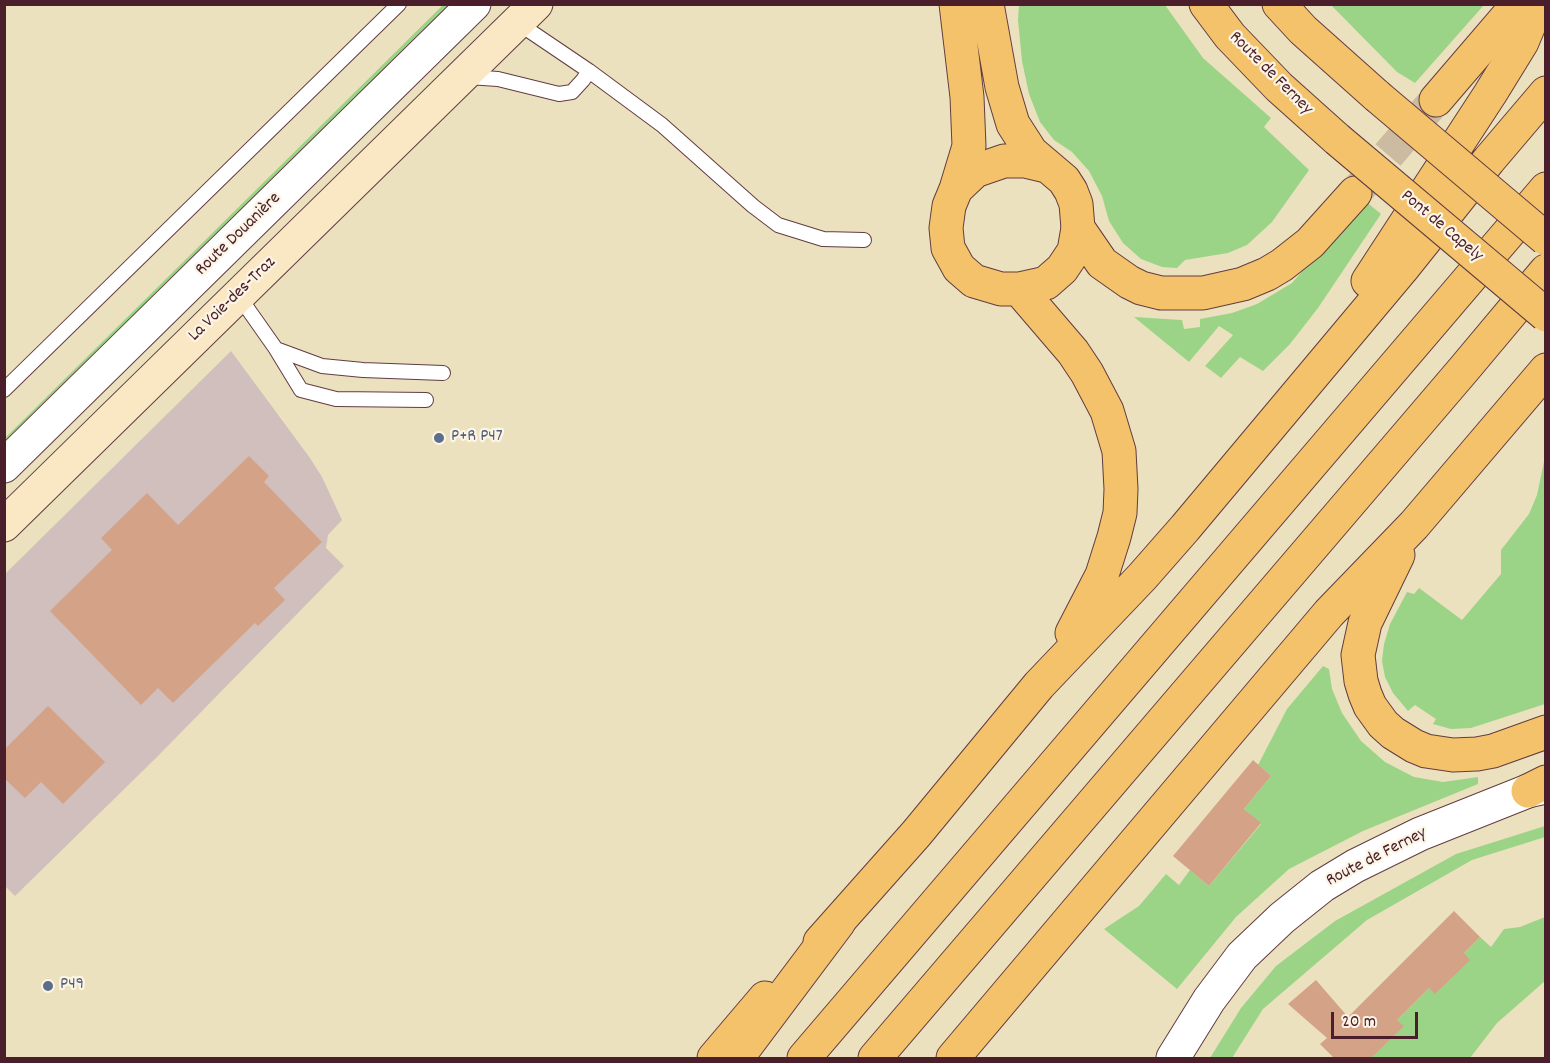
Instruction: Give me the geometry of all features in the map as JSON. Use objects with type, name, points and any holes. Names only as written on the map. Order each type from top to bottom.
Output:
[{"type":"main road","points":[[956,4],[967,97],[969,146],[949,206],[946,228],[948,248],[959,268],[974,281],[1001,290],[1019,290],[1046,283],[1062,269],[1074,251],[1078,228],[1076,204],[1064,180],[1031,152],[1013,124],[1002,87],[987,4]]},
{"type":"main road","points":[[994,44],[997,4]]},
{"type":"main road","name":"Route de Ferney","points":[[1206,4],[1230,36],[1271,79],[1337,139]]},
{"type":"main road","points":[[1279,4],[1301,17],[1377,96],[1545,239]]},
{"type":"main road","points":[[1436,100],[1526,7]]},
{"type":"main road","points":[[1287,408],[1522,42],[1526,7]]},
{"type":"main road","name":"La Voie-des-Traz","points":[[4,525],[527,14]]},
{"type":"main road","points":[[714,1059],[759,1004],[839,922],[1039,686],[1142,577],[1287,408],[1545,93]]},
{"type":"main road","name":"Pont de Capely","points":[[1337,139],[1545,315]]},
{"type":"main road","points":[[956,189],[975,171],[1004,161],[1025,161],[1046,166]]},
{"type":"main road","points":[[804,1059],[1545,189]]},
{"type":"main road","points":[[1078,228],[1102,263],[1129,282],[1161,293],[1203,293],[1243,284],[1282,265],[1310,243],[1355,192]]},
{"type":"main road","points":[[875,1059],[1545,271]]},
{"type":"main road","points":[[1019,290],[1073,352],[1098,391],[1114,430],[1120,470],[1120,513],[1102,575],[1082,618],[1039,686]]},
{"type":"main road","points":[[953,1059],[1329,613],[1414,525],[1545,370]]},
{"type":"main road","points":[[1414,525],[1369,612],[1360,640],[1361,681],[1370,706],[1393,733],[1414,746],[1441,754],[1477,754],[1521,742],[1545,732]]},
{"type":"main road","points":[[737,1059],[839,922]]},
{"type":"street","name":"Route Douanière","points":[[4,466],[474,4]]},
{"type":"street","name":"Route de Ferney","points":[[1173,1059],[1209,1000],[1242,956],[1282,918],[1322,886],[1396,845],[1540,787]]},
{"type":"lane","points":[[4,390],[399,4]]},
{"type":"lane","name":"La Voie-des-Traz","points":[[527,14],[589,71],[662,125],[753,206],[778,225],[823,239],[864,240]]},
{"type":"lane","points":[[463,77],[498,79],[559,94],[572,92],[589,71]]},
{"type":"lane","points":[[238,295],[276,349],[301,390],[336,399],[426,399]]},
{"type":"lane","points":[[276,349],[322,366],[443,373]]},
{"type":"shaded area","points":[[231,351],[322,477],[342,520],[328,535],[326,548],[344,566],[157,757],[15,896],[5,886],[5,574]]},
{"type":"green space","points":[[444,4],[449,5],[5,441],[5,438]]},
{"type":"green space","points":[[1019,5],[1165,5],[1203,58],[1271,118],[1264,127],[1309,170],[1272,222],[1247,245],[1228,253],[1185,260],[1177,268],[1162,267],[1141,259],[1123,243],[1109,221],[1102,196],[1089,171],[1072,152],[1054,140],[1040,122],[1029,94],[1022,61],[1018,20]]},
{"type":"green space","points":[[1331,5],[1484,5],[1415,83],[1397,72]]},
{"type":"green space","points":[[1364,200],[1381,214],[1318,308],[1290,344],[1263,371],[1240,357],[1221,378],[1205,366],[1233,335],[1219,326],[1189,362],[1134,317],[1182,320],[1184,329],[1200,327],[1200,319],[1232,313],[1257,304],[1292,283]]},
{"type":"green space","points":[[1545,457],[1545,704],[1471,728],[1451,729],[1433,724],[1436,719],[1415,705],[1408,711],[1393,693],[1385,677],[1382,661],[1390,624],[1407,592],[1414,594],[1419,588],[1462,620],[1501,574],[1501,550],[1529,514],[1537,495]]},
{"type":"green space","points":[[1323,666],[1329,669],[1332,689],[1342,713],[1361,741],[1385,762],[1414,777],[1443,782],[1478,777],[1478,784],[1363,831],[1289,869],[1236,917],[1177,989],[1104,929],[1139,906],[1166,874],[1179,885],[1190,870],[1209,886],[1261,824],[1244,809],[1271,776],[1258,765],[1287,709]]},
{"type":"green space","points":[[1545,826],[1545,837],[1472,860],[1367,920],[1263,1009],[1232,1058],[1210,1058],[1241,1008],[1276,966],[1335,921],[1456,854]]},
{"type":"green space","points":[[1545,917],[1545,981],[1497,1023],[1470,1058],[1370,1058],[1403,1026],[1397,1020],[1480,937],[1491,947],[1504,929],[1520,927]]},
{"type":"building","points":[[249,456],[269,476],[264,482],[322,542],[274,588],[285,600],[258,626],[255,623],[173,703],[158,688],[141,705],[50,611],[112,550],[101,538],[147,493],[178,525]]},
{"type":"building","points":[[48,706],[105,762],[63,804],[41,782],[25,798],[4,778],[4,750]]},
{"type":"building","points":[[1253,760],[1271,776],[1244,809],[1261,823],[1209,886],[1173,856]]},
{"type":"building","points":[[1454,911],[1480,937],[1464,953],[1470,960],[1435,994],[1429,988],[1397,1020],[1404,1026],[1370,1059],[1335,1059],[1320,1044],[1327,1038],[1288,1004],[1316,980],[1348,1017]]},
{"type":"tunnel","points":[[1356,192],[1432,104]]},
{"type":"place","name":"P+R P47","points":[[439,438]]},
{"type":"place","name":"P49","points":[[48,986]]}]
